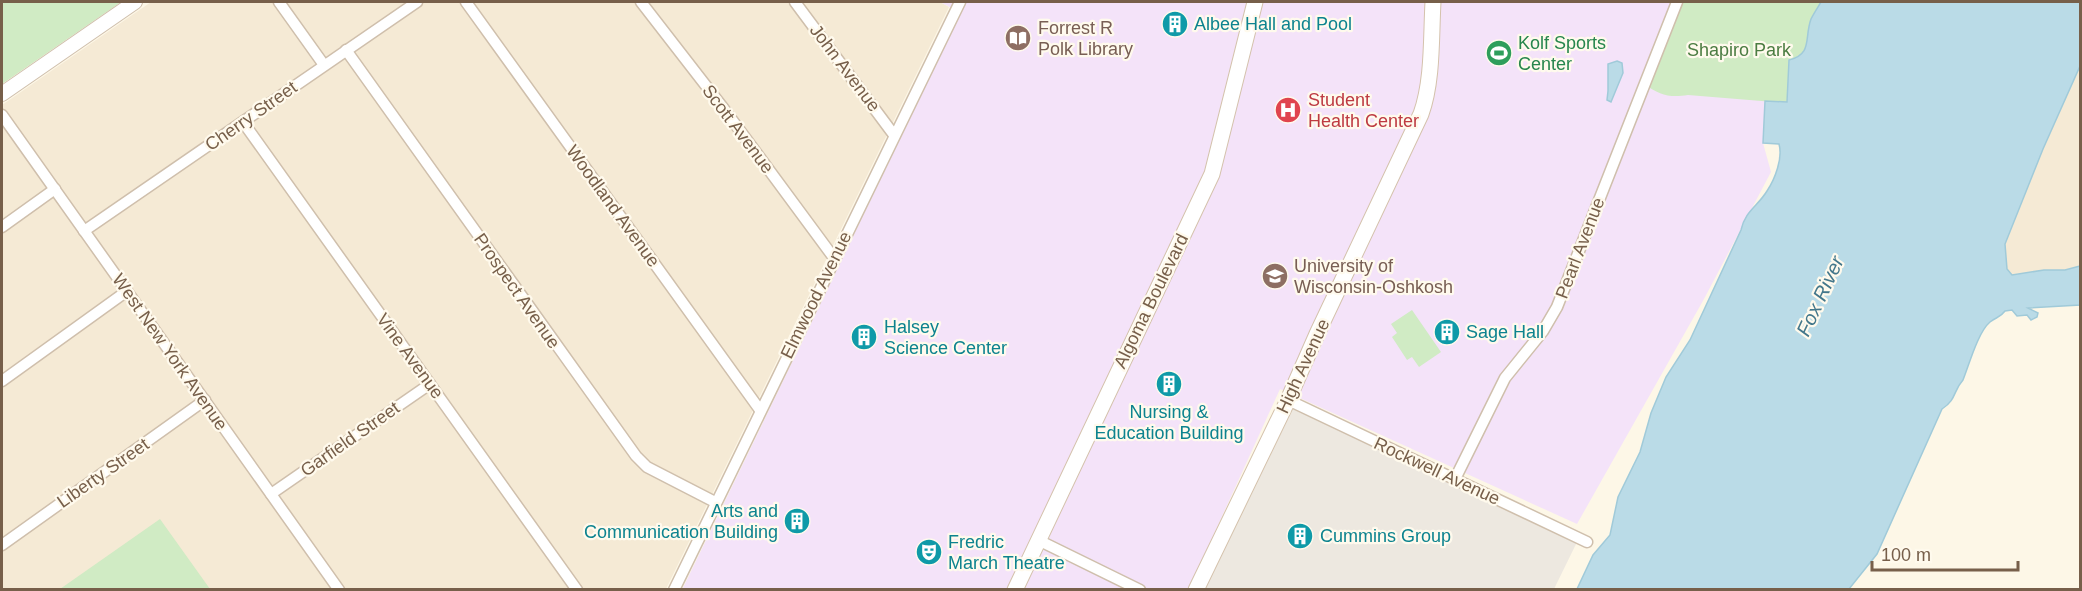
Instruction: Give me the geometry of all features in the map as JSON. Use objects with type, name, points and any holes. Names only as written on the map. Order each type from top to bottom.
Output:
[{"type":"main road","name":"Algoma Boulevard","points":[[1015,590],[1212,174],[1256,2]]},
{"type":"main road","name":"High Avenue","points":[[1196,590],[1288,400],[1426,101],[1433,2]]},
{"type":"street","points":[[2,94],[135,2]]},
{"type":"street","points":[[279,2],[324,65]]},
{"type":"street","name":"Cherry Street","points":[[84,231],[417,2]]},
{"type":"street","name":"Woodland Avenue","points":[[466,2],[760,410]]},
{"type":"street","name":"Scott Avenue","points":[[642,2],[834,258]]},
{"type":"street","name":"John Avenue","points":[[795,2],[894,135]]},
{"type":"street","name":"Elmwood Avenue","points":[[674,590],[960,2]]},
{"type":"street","name":"Pearl Avenue","points":[[1455,479],[1505,378],[1543,331],[1557,307],[1677,2]]},
{"type":"street","name":"Prospect Avenue","points":[[346,50],[636,456],[647,467],[715,502]]},
{"type":"street","name":"West New York Avenue","points":[[2,115],[339,590]]},
{"type":"street","name":"Vine Avenue","points":[[243,122],[577,590]]},
{"type":"street","points":[[2,227],[55,189]]},
{"type":"street","points":[[2,381],[127,291]]},
{"type":"street","name":"Garfield Street","points":[[271,494],[430,384]]},
{"type":"street","name":"Liberty Street","points":[[2,545],[205,400]]},
{"type":"street","name":"Rockwell Avenue","points":[[1288,400],[1587,542]]},
{"type":"street","points":[[1038,540],[1140,590]]},
{"type":"shaded area","points":[[151,2],[787,2],[789,4],[793,2],[940,2],[949,7],[666,589],[2,590],[2,105]]},
{"type":"shaded area","name":"University of Wisconsin-Oshkosh","points":[[940,2],[1808,2],[1765,101],[1763,143],[1771,172],[1704,299],[1577,524],[1280,389],[1189,589],[682,590],[961,13]]},
{"type":"shaded area","points":[[2080,66],[2080,266],[2065,270],[2044,270],[2012,275],[2007,269],[2005,244],[2043,149]]},
{"type":"shaded area","points":[[1288,400],[1579,538],[1554,589],[1196,590]]},
{"type":"green space","points":[[2,2],[121,2],[2,84]]},
{"type":"green space","name":"Shapiro Park","points":[[1677,2],[1821,2],[1811,19],[1805,49],[1802,54],[1789,60],[1787,103],[1688,95],[1670,96],[1644,84]]},
{"type":"green space","points":[[1412,310],[1441,352],[1419,367],[1412,357],[1407,360],[1392,337],[1397,333],[1391,324]]},
{"type":"green space","points":[[160,519],[210,589],[60,589]]},
{"type":"water","name":"Fox River","points":[[1821,2],[2080,2],[2080,66],[2043,149],[2005,244],[2007,269],[2012,275],[2044,270],[2065,270],[2080,266],[2080,305],[2028,308],[2038,313],[2037,317],[2031,320],[2027,315],[2017,316],[2012,310],[2005,311],[1990,322],[1978,341],[1963,380],[1953,398],[1942,409],[1877,554],[1849,589],[1577,589],[1593,555],[1610,535],[1618,497],[1640,452],[1651,413],[1666,377],[1690,340],[1745,218],[1770,186],[1775,175],[1780,150],[1779,144],[1763,143],[1765,101],[1787,102],[1789,60],[1802,54],[1805,49],[1811,19]]},
{"type":"water","points":[[1617,61],[1622,63],[1623,73],[1611,102],[1607,100],[1608,64]]},
{"type":"place","name":"Albee Hall and Pool","points":[[1175,24]]},
{"type":"place","name":"Forrest R Polk Library","points":[[1018,38]]},
{"type":"place","name":"Kolf Sports Center","points":[[1499,53]]},
{"type":"place","name":"Student Health Center","points":[[1288,110]]},
{"type":"place","name":"University of Wisconsin-Oshkosh","points":[[1275,276]]},
{"type":"place","name":"Sage Hall","points":[[1447,332]]},
{"type":"place","name":"Halsey Science Center","points":[[864,337]]},
{"type":"place","name":"Nursing & Education Building","points":[[1169,384]]},
{"type":"place","name":"Arts and Communication Building","points":[[797,521]]},
{"type":"place","name":"Cummins Group","points":[[1300,536]]},
{"type":"place","name":"Fredric March Theatre","points":[[929,552]]}]
